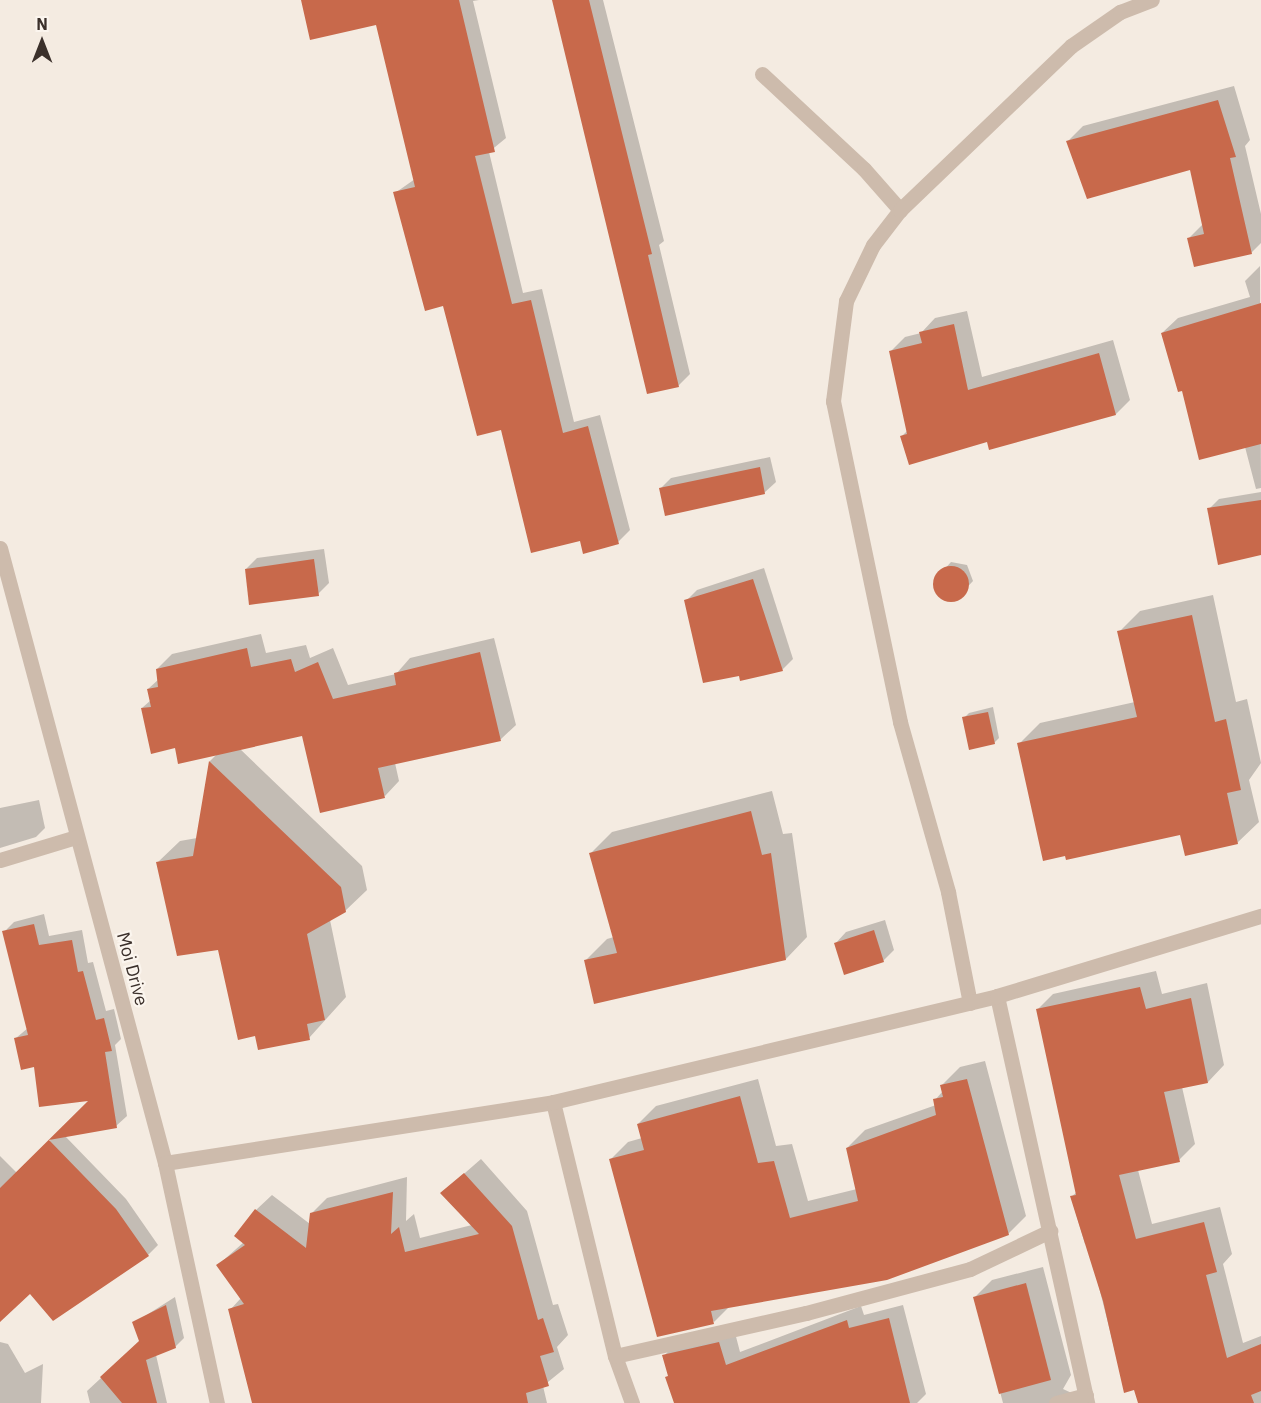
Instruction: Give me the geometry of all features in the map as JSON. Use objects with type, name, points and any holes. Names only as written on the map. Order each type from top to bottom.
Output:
[{"type":"street","points":[[970,1003],[948,892],[900,722],[833,401],[846,301],[873,245],[900,210],[1071,46],[1120,12],[1152,0]]},
{"type":"street","points":[[762,74],[864,169],[900,210]]},
{"type":"street","name":"Moi Drive","points":[[0,548],[165,1163],[218,1403]]},
{"type":"street","points":[[0,860],[76,837]]},
{"type":"street","points":[[165,1163],[553,1102],[997,996],[1261,916]]},
{"type":"street","points":[[997,996],[1086,1399],[1056,1403]]},
{"type":"street","points":[[553,1102],[615,1356],[632,1403]]},
{"type":"street","points":[[615,1356],[806,1313],[970,1269],[1050,1231]]},
{"type":"building","points":[[301,0],[459,0],[495,152],[475,156],[512,304],[531,300],[563,433],[588,426],[619,544],[583,554],[580,541],[531,553],[501,430],[477,436],[443,306],[425,311],[393,192],[415,187],[376,25],[310,40]]},
{"type":"building","points":[[552,0],[589,0],[652,254],[648,255],[679,387],[647,394]]},
{"type":"building","points":[[1218,100],[1236,157],[1230,158],[1252,254],[1194,267],[1187,238],[1204,234],[1190,170],[1087,199],[1066,141]]},
{"type":"building","points":[[1261,303],[1261,444],[1199,460],[1182,391],[1178,392],[1161,333]]},
{"type":"building","points":[[954,324],[968,390],[1099,353],[1116,415],[989,450],[987,442],[909,465],[900,436],[907,434],[889,351],[922,343],[919,332]]},
{"type":"building","points":[[760,467],[765,494],[665,516],[659,488]]},
{"type":"building","points":[[1261,500],[1261,555],[1218,565],[1207,508]]},
{"type":"building","points":[[314,559],[319,596],[249,605],[245,569]]},
{"type":"building","points":[[951,566],[963,572],[969,584],[963,596],[951,602],[939,596],[933,584],[939,572]]},
{"type":"building","points":[[753,579],[783,671],[740,681],[739,676],[703,683],[684,600]]},
{"type":"building","points":[[1192,615],[1215,722],[1226,719],[1241,790],[1227,793],[1238,844],[1185,856],[1180,835],[1066,860],[1065,856],[1043,861],[1017,743],[1137,717],[1117,631]]},
{"type":"building","points":[[247,648],[251,667],[291,659],[295,672],[318,662],[333,699],[396,685],[394,673],[480,652],[501,741],[378,768],[385,798],[320,813],[302,736],[178,764],[175,748],[151,754],[141,708],[151,707],[147,689],[158,687],[156,669]]},
{"type":"building","points":[[988,712],[995,744],[969,750],[962,717]]},
{"type":"building","points":[[209,761],[341,887],[346,912],[307,934],[325,1020],[307,1024],[310,1040],[258,1050],[255,1036],[238,1040],[218,950],[177,956],[156,862],[193,856]]},
{"type":"building","points":[[751,811],[762,855],[771,853],[786,960],[594,1004],[584,960],[617,953],[589,853]]},
{"type":"building","points":[[34,924],[39,945],[72,940],[78,972],[83,971],[96,1020],[104,1018],[112,1051],[105,1052],[117,1128],[49,1140],[116,1209],[149,1256],[53,1321],[30,1294],[0,1322],[0,1188],[88,1101],[39,1107],[34,1067],[21,1070],[14,1038],[28,1035],[2,931]]},
{"type":"building","points":[[874,930],[884,962],[844,975],[834,943]]},
{"type":"building","points":[[1140,987],[1146,1009],[1191,998],[1208,1083],[1164,1092],[1180,1162],[1119,1175],[1136,1239],[1204,1222],[1217,1272],[1206,1275],[1227,1358],[1261,1344],[1261,1391],[1251,1395],[1254,1403],[1138,1403],[1134,1390],[1124,1393],[1103,1301],[1070,1196],[1076,1195],[1036,1009]]},
{"type":"building","points":[[967,1079],[1009,1235],[887,1280],[711,1311],[714,1324],[657,1337],[609,1159],[644,1150],[637,1124],[740,1096],[758,1163],[774,1161],[790,1218],[858,1201],[846,1148],[936,1115],[933,1099],[943,1097],[940,1085]]},
{"type":"building","points":[[464,1173],[512,1226],[538,1320],[543,1318],[554,1352],[540,1356],[549,1386],[526,1393],[528,1403],[252,1403],[228,1309],[244,1304],[216,1265],[245,1245],[234,1236],[255,1209],[306,1248],[310,1213],[393,1192],[391,1234],[399,1227],[405,1252],[479,1234],[440,1193]]},
{"type":"building","points":[[1026,1283],[1051,1380],[999,1394],[973,1297]]},
{"type":"building","points":[[166,1305],[176,1348],[146,1360],[157,1403],[122,1403],[100,1377],[139,1341],[132,1322]]},
{"type":"building","points":[[889,1318],[910,1403],[674,1403],[665,1377],[668,1376],[662,1355],[719,1342],[726,1365],[847,1320],[849,1328]]}]
